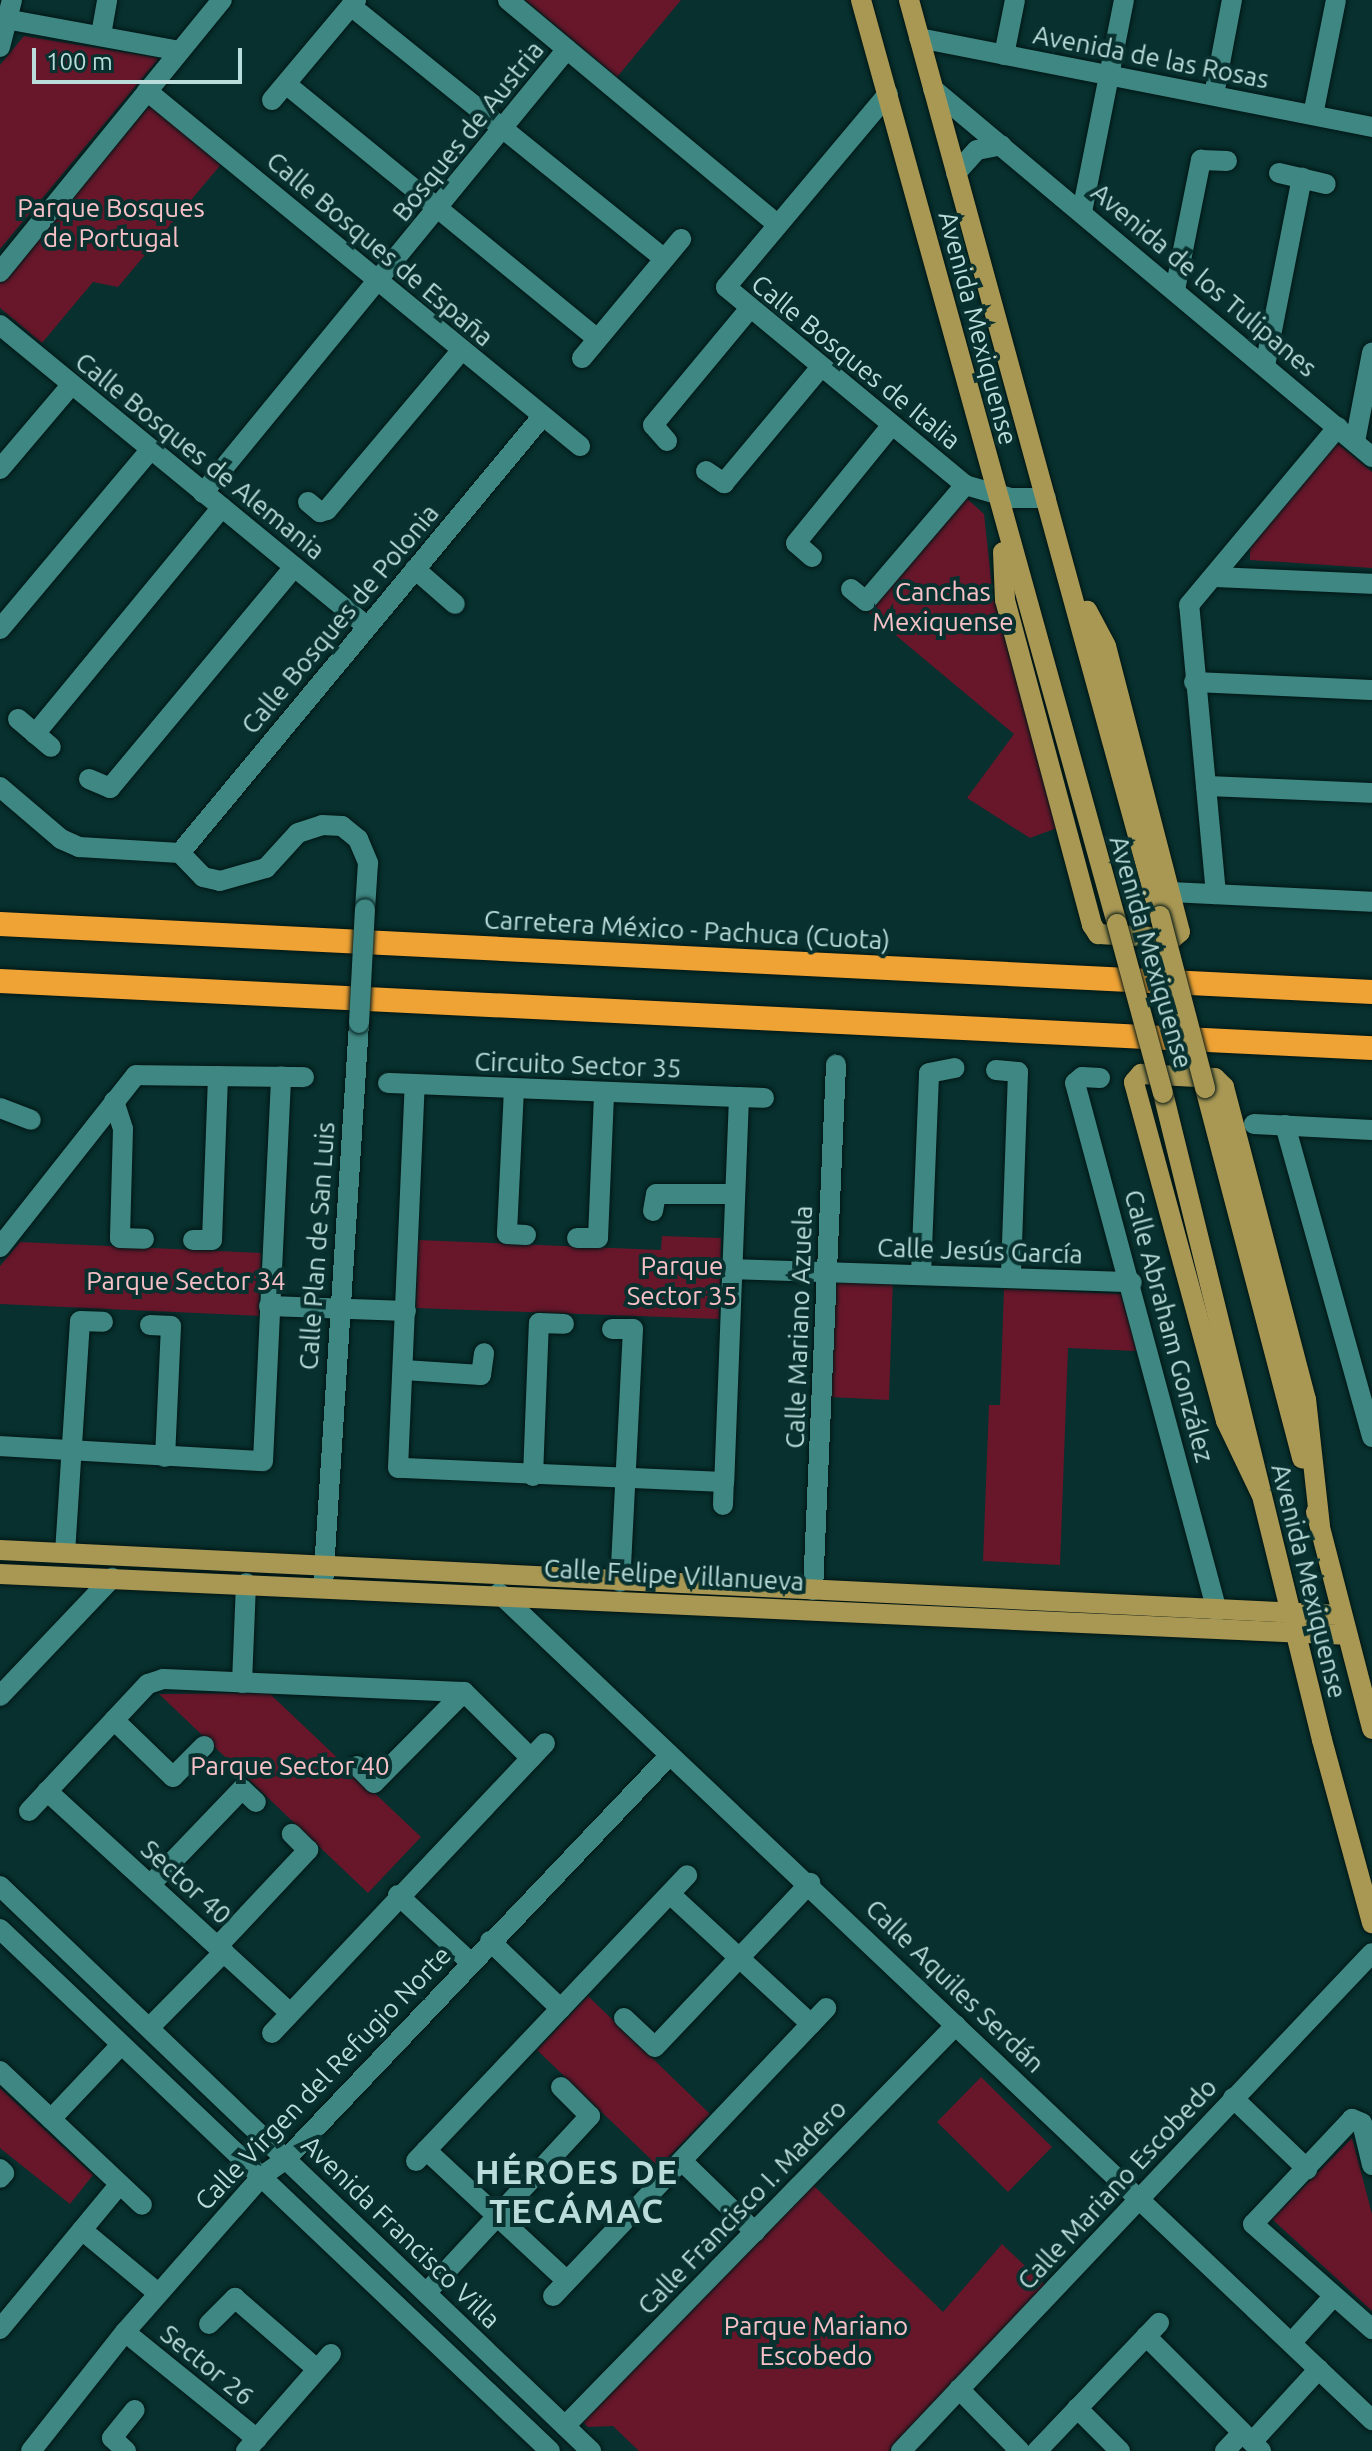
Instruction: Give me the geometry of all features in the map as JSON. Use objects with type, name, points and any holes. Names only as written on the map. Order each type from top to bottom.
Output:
[{"type":"highway","name":"Carretera México - Pachuca (Cuota)","points":[[0,924],[1372,992]]},
{"type":"highway","points":[[0,981],[1372,1048]]},
{"type":"main road","name":"Avenida Mexiquense","points":[[861,0],[1004,528],[1163,1093],[1293,1624],[1372,1923]]},
{"type":"main road","name":"Avenida Mexiquense","points":[[909,0],[1160,916],[1372,1729]]},
{"type":"main road","points":[[1004,528],[1005,600],[1094,930],[1178,936],[1170,892],[1106,646],[1069,577]]},
{"type":"main road","points":[[1261,1494],[1226,1421],[1134,1082],[1141,1074],[1215,1078],[1224,1087],[1306,1399],[1320,1525]]},
{"type":"main road","name":"Calle Felipe Villanueva","points":[[0,1550],[65,1553],[499,1593],[597,1590],[620,1582],[1217,1611],[1293,1624]]},
{"type":"main road","name":"Calle Felipe Villanueva","points":[[0,1574],[246,1583],[324,1577],[1343,1625]]},
{"type":"street","points":[[101,35],[107,0]]},
{"type":"street","points":[[0,272],[222,0]]},
{"type":"street","points":[[508,0],[777,224],[888,94]]},
{"type":"street","points":[[1004,55],[1015,0]]},
{"type":"street","points":[[1082,212],[1124,0]]},
{"type":"street","points":[[1214,95],[1232,0]]},
{"type":"street","points":[[1313,115],[1336,0]]},
{"type":"street","points":[[597,339],[439,208],[279,92],[354,3],[664,259]]},
{"type":"street","points":[[0,47],[7,13],[180,51]]},
{"type":"street","name":"Avenida de las Rosas","points":[[919,38],[1372,127]]},
{"type":"street","name":"Bosques de Austria","points":[[203,493],[379,284],[567,49]]},
{"type":"street","name":"Avenida de los Tulipanes","points":[[933,89],[1372,457]]},
{"type":"street","name":"Calle Bosques de España","points":[[147,91],[541,418],[580,446]]},
{"type":"street","points":[[956,173],[977,150],[1002,145]]},
{"type":"street","points":[[1175,290],[1201,160],[1227,161]]},
{"type":"street","points":[[1279,173],[1326,184]]},
{"type":"street","points":[[1265,366],[1302,178]]},
{"type":"street","name":"Calle Bosques de Italia","points":[[777,224],[726,287],[965,485],[995,494],[1046,498]]},
{"type":"street","points":[[582,358],[681,239]]},
{"type":"street","points":[[667,441],[653,425],[750,308]]},
{"type":"street","name":"Calle Bosques de Alemania","points":[[0,325],[367,626]]},
{"type":"street","points":[[308,502],[320,512],[327,510],[461,351]]},
{"type":"street","points":[[1355,442],[1372,353]]},
{"type":"street","points":[[706,471],[724,483],[821,367]]},
{"type":"street","points":[[0,469],[72,384]]},
{"type":"street","name":"Calle Bosques de Polonia","points":[[180,853],[541,418]]},
{"type":"street","points":[[812,557],[796,543],[892,425]]},
{"type":"street","points":[[1216,894],[1189,605],[1338,427]]},
{"type":"street","points":[[0,629],[151,449]]},
{"type":"street","points":[[851,589],[866,601],[965,485]]},
{"type":"street","points":[[35,734],[222,507]]},
{"type":"street","points":[[89,779],[110,788],[294,567]]},
{"type":"street","points":[[415,569],[455,604]]},
{"type":"street","points":[[1214,577],[1372,584]]},
{"type":"street","points":[[1194,682],[1372,690]]},
{"type":"street","points":[[18,719],[51,747]]},
{"type":"street","points":[[1206,786],[1372,793]]},
{"type":"street","points":[[0,787],[61,839],[79,847],[180,853]]},
{"type":"street","name":"Calle Plan de San Luis","points":[[180,853],[203,877],[220,881],[266,868],[298,833],[322,825],[342,826],[358,839],[368,863],[337,1309],[324,1577]]},
{"type":"street","points":[[1170,892],[1372,902]]},
{"type":"street","name":"Calle Mariano Azuela","points":[[813,1590],[836,1065]]},
{"type":"street","points":[[921,1274],[929,1073],[955,1068]]},
{"type":"street","points":[[996,1070],[1018,1072],[1011,1277]]},
{"type":"street","points":[[0,1247],[114,1101],[144,1072],[304,1077]]},
{"type":"street","points":[[193,1240],[212,1240],[218,1076]]},
{"type":"street","points":[[0,1446],[263,1461],[281,1076]]},
{"type":"street","name":"Calle Abraham González","points":[[1100,1078],[1082,1077],[1075,1083],[1132,1282],[1217,1611]]},
{"type":"street","name":"Circuito Sector 35","points":[[388,1083],[764,1098]]},
{"type":"street","points":[[415,1085],[398,1468],[724,1482]]},
{"type":"street","points":[[514,1089],[507,1234],[526,1235]]},
{"type":"street","points":[[577,1238],[598,1238],[604,1094]]},
{"type":"street","points":[[723,1505],[739,1097]]},
{"type":"street","points":[[114,1101],[123,1129],[120,1238],[144,1239]]},
{"type":"street","points":[[0,1108],[11,1108],[31,1120]]},
{"type":"street","points":[[1254,1124],[1372,1130]]},
{"type":"street","points":[[1285,1125],[1372,1437]]},
{"type":"street","points":[[653,1211],[656,1194],[734,1194]]},
{"type":"street","points":[[732,1269],[827,1272]]},
{"type":"street","name":"Calle Jesús García","points":[[827,1272],[1132,1282]]},
{"type":"street","points":[[269,1306],[406,1311]]},
{"type":"street","points":[[65,1553],[80,1321],[103,1322]]},
{"type":"street","points":[[533,1476],[539,1323],[564,1324]]},
{"type":"street","points":[[150,1325],[171,1326],[165,1457]]},
{"type":"street","points":[[612,1329],[633,1329],[620,1582]]},
{"type":"street","points":[[404,1370],[481,1375],[484,1353]]},
{"type":"street","points":[[0,1696],[112,1578]]},
{"type":"street","points":[[242,1683],[246,1583]]},
{"type":"street","name":"Calle Aquiles Serdán","points":[[499,1593],[810,1883],[1372,2420]]},
{"type":"street","points":[[29,1811],[148,1684],[163,1679],[464,1692],[531,1758]]},
{"type":"street","points":[[357,1766],[374,1783],[464,1692]]},
{"type":"street","points":[[114,1720],[173,1777],[204,1746]]},
{"type":"street","points":[[272,2033],[398,1895],[545,1743]]},
{"type":"street","name":"Calle Virgen del Refugio Norte","points":[[31,2451],[125,2332],[262,2176],[286,2159],[670,1755]]},
{"type":"street","points":[[150,1885],[242,1789],[256,1802]]},
{"type":"street","name":"Sector 40","points":[[47,1791],[289,2012]]},
{"type":"street","points":[[149,2028],[308,1850],[292,1834]]},
{"type":"street","points":[[687,1875],[421,2155],[496,2215],[560,2288],[826,2008]]},
{"type":"street","points":[[624,2018],[655,2047],[810,1883]]},
{"type":"street","name":"Avenida Francisco Villa","points":[[0,1886],[591,2451]]},
{"type":"street","points":[[670,1894],[811,2024]]},
{"type":"street","points":[[398,1895],[470,1962]]},
{"type":"street","name":"Avenida Francisco Villa","points":[[0,1929],[550,2451]]},
{"type":"street","points":[[490,1941],[561,2009]]},
{"type":"street","name":"Calle Mariano Escobedo","points":[[901,2451],[1372,1953]]},
{"type":"street","name":"Calle Francisco I. Madero","points":[[565,2426],[956,2025]]},
{"type":"street","points":[[51,2119],[121,2045]]},
{"type":"street","points":[[0,2071],[142,2205]]},
{"type":"street","points":[[427,2292],[590,2116],[561,2087]]},
{"type":"street","points":[[1233,2098],[1307,2169]]},
{"type":"street","points":[[1372,2165],[1357,2118],[1253,2224],[1372,2329]]},
{"type":"street","points":[[682,2161],[755,2232]]},
{"type":"street","points":[[0,2169],[4,2173],[0,2178]]},
{"type":"street","points":[[0,2329],[119,2185]]},
{"type":"street","points":[[82,2230],[158,2293]]},
{"type":"street","points":[[1292,2342],[1333,2297]]},
{"type":"street","name":"Sector 26","points":[[125,2332],[251,2445],[324,2362],[235,2298],[209,2324]]},
{"type":"street","points":[[1037,2451],[1152,2330],[1252,2442]]},
{"type":"street","points":[[1225,2451],[1252,2442],[1319,2369]]},
{"type":"street","points":[[959,2389],[1020,2451]]},
{"type":"street","points":[[1077,2408],[1120,2451]]},
{"type":"street","points":[[126,2451],[112,2438],[135,2410]]},
{"type":"green space","points":[[525,0],[681,0],[617,77]]},
{"type":"green space","points":[[24,36],[159,58],[0,249],[0,65]]},
{"type":"green space","name":"Parque Bosques de Portugal","points":[[152,103],[223,162],[118,287],[93,282],[42,343],[0,308],[0,283]]},
{"type":"green space","points":[[1337,443],[1372,472],[1372,568],[1250,560],[1250,547]]},
{"type":"green space","name":"Canchas Mexiquense","points":[[965,497],[984,514],[993,597],[1057,828],[1030,838],[967,798],[1014,734],[869,613]]},
{"type":"green space","name":"Parque Sector 35","points":[[662,1236],[721,1238],[719,1319],[416,1308],[418,1240],[661,1250]]},
{"type":"green space","name":"Parque Sector 34","points":[[20,1242],[261,1253],[259,1316],[0,1304],[0,1266]]},
{"type":"green space","points":[[835,1277],[893,1278],[889,1400],[830,1397]]},
{"type":"green space","points":[[1004,1289],[1121,1294],[1137,1351],[1068,1348],[1060,1565],[983,1561],[989,1405],[1000,1405]]},
{"type":"green space","name":"Parque Sector 40","points":[[269,1693],[421,1837],[368,1893],[159,1694]]},
{"type":"green space","points":[[588,1996],[710,2114],[659,2167],[537,2050]]},
{"type":"green space","points":[[981,2077],[1052,2147],[1008,2192],[937,2122]]},
{"type":"green space","points":[[0,2088],[93,2175],[70,2204],[0,2148]]},
{"type":"green space","points":[[1352,2138],[1372,2214],[1372,2311],[1272,2219]]},
{"type":"green space","name":"Parque Mariano Escobedo","points":[[812,2184],[943,2312],[1002,2244],[1045,2285],[889,2451],[639,2451],[613,2426],[588,2427],[583,2422]]},
{"type":"district","name":"HÉROES DE TECÁMAC","points":[[577,2190]]}]
